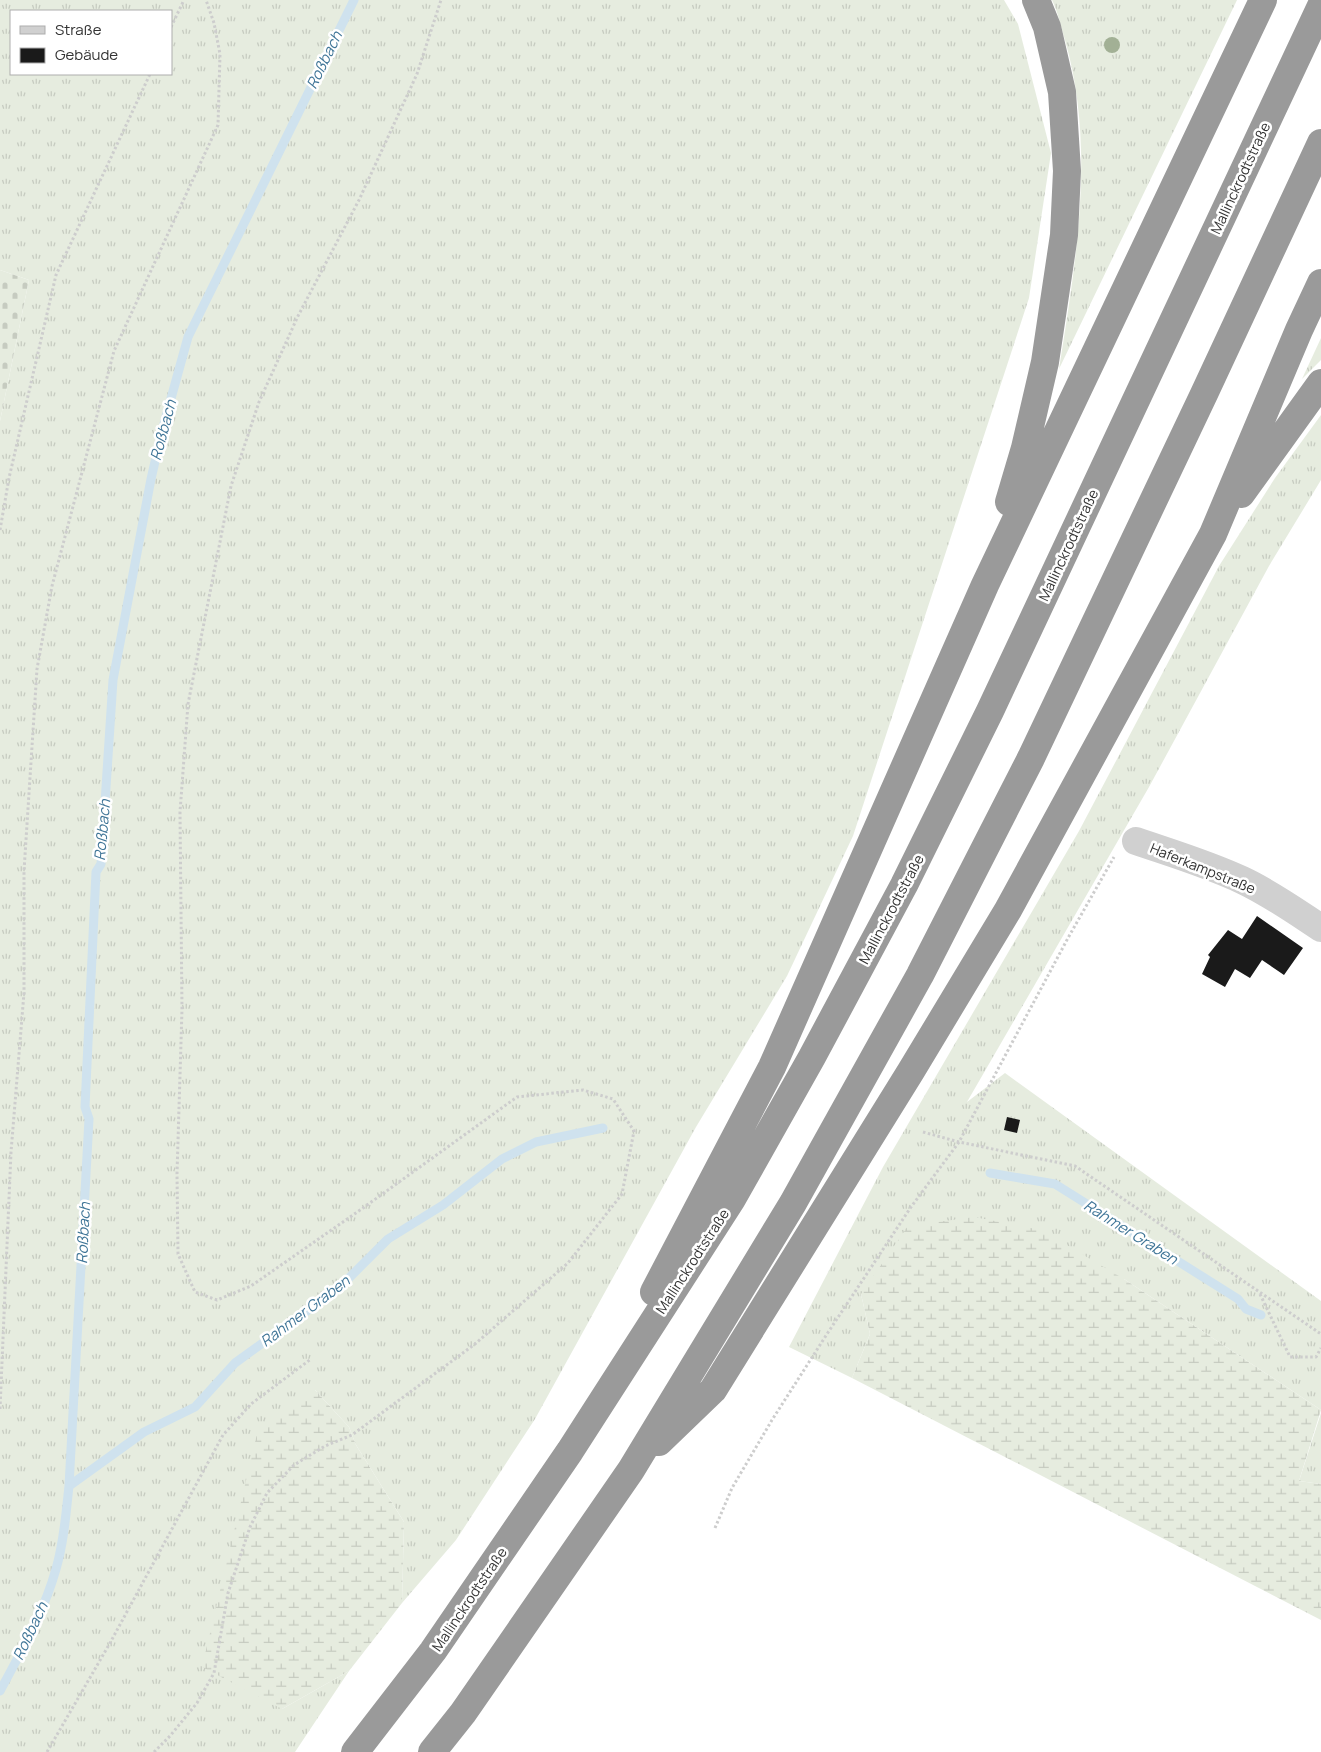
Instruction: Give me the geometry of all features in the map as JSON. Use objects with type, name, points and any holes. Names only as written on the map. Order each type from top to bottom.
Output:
[{"type":"highway","points":[[985,585],[1025,448],[1045,362],[1064,235],[1068,171],[1062,92],[1046,26],[1036,0]]},
{"type":"highway","points":[[570,1451],[772,1066],[985,585],[1263,0]]},
{"type":"highway","name":"Mallinckrodtstraße","points":[[355,1752],[433,1652],[570,1451],[732,1199],[812,1057],[904,886],[990,711],[1321,6]]},
{"type":"highway","points":[[432,1752],[463,1714],[631,1470],[793,1203],[924,967],[1031,758],[1321,143]]},
{"type":"highway","points":[[631,1470],[713,1390],[906,1079],[1008,910],[1213,534],[1321,282]]},
{"type":"highway","points":[[1213,534],[1321,383]]},
{"type":"street","name":"Haferkampstraße","points":[[1136,841],[1242,880],[1282,902],[1321,928]]},
{"type":"path","points":[[172,25],[184,0]]},
{"type":"path","points":[[0,1409],[11,1152],[24,993],[24,871],[37,669],[52,586],[114,351],[218,125],[220,54],[214,22],[206,0]]},
{"type":"path","points":[[154,1752],[197,1703],[214,1673],[228,1594],[250,1527],[267,1493],[294,1465],[325,1446],[352,1435],[475,1344],[568,1263],[622,1194],[634,1131],[613,1099],[583,1090],[517,1097],[251,1286],[217,1300],[195,1292],[178,1254],[177,1174],[182,1009],[180,812],[188,704],[231,486],[259,402],[298,316],[359,200],[417,74],[441,0]]},
{"type":"path","points":[[0,530],[9,478],[56,275],[150,75]]},
{"type":"path","points":[[715,1528],[732,1488],[772,1420],[911,1207],[959,1142],[1068,938],[1119,849],[1136,841]]},
{"type":"path","points":[[923,1132],[959,1142],[1075,1166],[1321,1334]]},
{"type":"path","points":[[1260,1294],[1290,1357],[1316,1357],[1321,1348]]},
{"type":"path","points":[[47,1752],[110,1643],[223,1435],[252,1404],[312,1359]]},
{"type":"green space","points":[[0,0],[1004,0],[1018,24],[1051,153],[1029,298],[853,836],[787,976],[696,1127],[535,1419],[456,1540],[402,1603],[404,1522],[356,1445],[349,1427],[315,1390],[282,1709],[349,1671],[295,1752],[0,1752],[0,421],[29,280],[0,270]]},
{"type":"green space","points":[[1052,0],[1237,0],[1059,369],[1077,246],[1081,163],[1080,122],[1074,81],[1065,40]]},
{"type":"green space","points":[[0,270],[29,280],[0,421]]},
{"type":"green space","points":[[1321,338],[1321,360],[1302,379]]},
{"type":"green space","points":[[1321,415],[1321,480],[1269,566],[1149,787],[967,1102],[1005,1073],[1321,1301],[1321,1410],[1124,1279],[861,1294],[870,1334],[852,1378],[789,1347],[883,1167],[1079,831],[1219,566],[1275,478]]},
{"type":"green space","points":[[974,1217],[1041,1230],[1124,1279],[1321,1410],[1299,1481],[1321,1484],[1321,1620],[852,1378],[870,1334],[861,1294],[908,1226]]},
{"type":"green space","points":[[315,1390],[349,1427],[356,1445],[404,1522],[402,1603],[349,1671],[282,1709],[202,1667],[257,1434]]},
{"type":"green space","points":[[1321,1413],[1321,1484],[1299,1481]]},
{"type":"building","points":[[1257,916],[1303,948],[1284,975],[1262,960],[1250,978],[1235,969],[1225,987],[1202,974],[1210,957],[1208,955],[1228,930],[1242,939]]},
{"type":"building","points":[[1007,1117],[1020,1120],[1017,1133],[1004,1130]]},
{"type":"waterway","name":"Roßbach","points":[[0,1691],[45,1601],[59,1559],[64,1528],[69,1486],[89,1119],[85,1107],[96,872],[101,864],[113,680],[151,479],[188,337],[354,0]]},
{"type":"waterway","name":"Rahmer Graben","points":[[69,1486],[144,1432],[195,1407],[235,1363],[340,1287],[388,1239],[443,1205],[502,1159],[536,1142],[603,1128]]},
{"type":"waterway","name":"Rahmer Graben","points":[[990,1173],[1055,1184],[1238,1299],[1246,1309],[1261,1315]]}]
